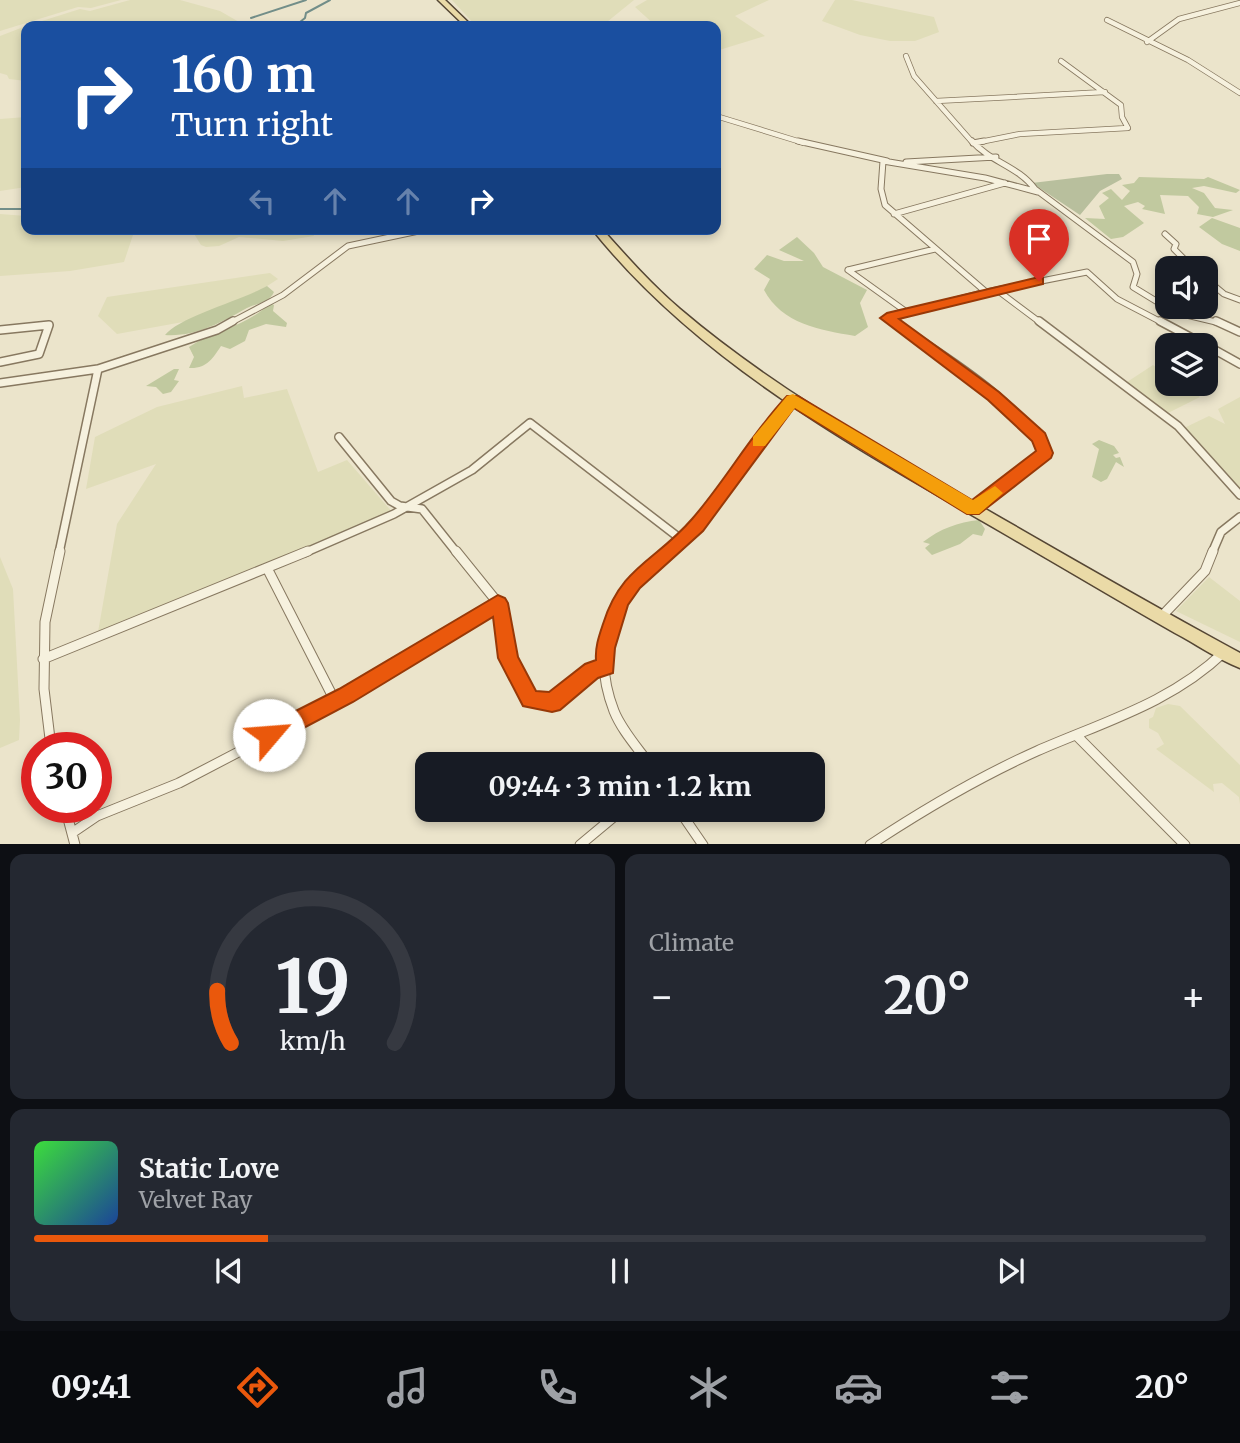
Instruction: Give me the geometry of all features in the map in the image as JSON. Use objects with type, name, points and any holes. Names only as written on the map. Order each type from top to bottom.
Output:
[{"type":"main road","points":[[441,0],[464,21]]},
{"type":"main road","points":[[602,235],[630,266],[677,310],[793,400],[973,509],[1240,661]]},
{"type":"street","points":[[1147,42],[1179,19],[1240,3]]},
{"type":"street","points":[[1107,20],[1188,60],[1240,93]]},
{"type":"street","points":[[906,56],[914,76],[973,143],[1024,174],[1040,193]]},
{"type":"street","points":[[973,143],[1020,134],[1128,128],[1122,117],[1121,105],[1061,61]]},
{"type":"street","points":[[936,102],[1105,92]]},
{"type":"street","points":[[721,118],[815,146],[1007,183],[1040,193],[1074,215],[1133,262],[1137,274],[1132,282],[1133,287],[1174,312],[1211,319],[1240,332]]},
{"type":"street","points":[[883,161],[996,157]]},
{"type":"street","points":[[883,161],[881,188],[885,205],[986,292]]},
{"type":"street","points":[[894,214],[1007,183]]},
{"type":"street","points":[[1166,234],[1176,244],[1174,249],[1181,256]]},
{"type":"street","points":[[0,383],[98,369],[217,330],[283,295],[348,246],[400,235]]},
{"type":"street","points":[[908,313],[848,270],[935,249]]},
{"type":"street","points":[[973,509],[1045,453],[1039,438],[1002,403],[887,318],[986,292],[1087,272],[1117,299],[1182,333]]},
{"type":"street","points":[[1218,289],[1240,300]]},
{"type":"street","points":[[997,290],[1178,426],[1240,495]]},
{"type":"street","points":[[0,330],[49,325],[39,354],[0,362]]},
{"type":"street","points":[[1218,352],[1240,364]]},
{"type":"street","points":[[50,732],[43,659],[46,622],[61,536],[98,369]]},
{"type":"street","points":[[640,752],[614,712],[606,667],[605,648],[620,602],[634,582],[682,540],[709,510],[773,421],[793,400]]},
{"type":"street","points":[[43,659],[411,506],[472,470],[530,423],[570,452],[592,474],[657,517],[682,540]]},
{"type":"street","points":[[339,437],[391,501],[400,506],[422,509],[498,603],[504,623],[508,658],[530,699],[552,703],[592,671],[606,667]]},
{"type":"street","points":[[1161,617],[1205,571],[1221,532],[1240,517]]},
{"type":"street","points":[[267,568],[296,620],[319,677],[334,699]]},
{"type":"street","points":[[72,833],[97,816],[179,783],[369,682],[498,603]]},
{"type":"street","points":[[872,844],[1014,762],[1142,709],[1212,666],[1223,652]]},
{"type":"street","points":[[1076,735],[1184,844]]},
{"type":"street","points":[[581,844],[608,822]]},
{"type":"street","points":[[687,822],[702,844]]},
{"type":"street","points":[[69,823],[75,844]]},
{"type":"shaded area","points":[[0,0],[121,0],[91,8],[78,7],[32,21],[21,21],[21,25],[0,31]]},
{"type":"shaded area","points":[[130,0],[180,0],[220,11],[237,21],[42,21],[80,9],[90,11]]},
{"type":"shaded area","points":[[452,0],[634,0],[608,21],[471,21]]},
{"type":"shaded area","points":[[647,0],[769,0],[735,16],[765,36],[721,49],[721,21],[650,21],[635,7]]},
{"type":"shaded area","points":[[835,0],[852,0],[934,17],[939,32],[915,41],[890,41],[860,35],[822,21]]},
{"type":"shaded area","points":[[21,28],[21,80],[9,79],[7,75],[0,73],[0,36]]},
{"type":"shaded area","points":[[21,117],[21,188],[0,191],[0,119]]},
{"type":"shaded area","points":[[0,214],[21,216],[21,235],[133,235],[124,262],[70,271],[0,276]]},
{"type":"shaded area","points":[[195,235],[314,236],[283,241],[239,237],[219,246],[201,245]]},
{"type":"shaded area","points":[[270,273],[278,279],[250,297],[183,322],[117,334],[98,316],[107,297]]},
{"type":"shaded area","points":[[1153,365],[1155,396],[1200,397],[1168,413],[1124,384]]},
{"type":"shaded area","points":[[242,386],[244,398],[287,389],[318,472],[347,460],[393,513],[98,632],[117,524],[156,464],[86,489],[95,437],[157,407]]},
{"type":"shaded area","points":[[1240,397],[1240,491],[1184,428],[1209,416],[1225,424],[1218,409]]},
{"type":"shaded area","points":[[0,557],[13,589],[20,720],[19,740],[0,748]]},
{"type":"shaded area","points":[[1209,577],[1240,601],[1240,642],[1176,611]]},
{"type":"shaded area","points":[[1168,704],[1180,706],[1240,765],[1240,804],[1239,797],[1222,783],[1213,784],[1214,792],[1156,749],[1164,744],[1158,733],[1149,728],[1149,719],[1153,717],[1156,708]]},
{"type":"green space","points":[[1119,174],[1122,179],[1100,191],[1080,215],[1032,183]]},
{"type":"green space","points":[[1139,177],[1208,177],[1240,190],[1236,193],[1204,186],[1192,188],[1204,193],[1215,208],[1233,210],[1213,217],[1197,214],[1199,207],[1188,196],[1160,195],[1165,214],[1142,209],[1145,206],[1138,202],[1124,206],[1144,223],[1123,237],[1111,239],[1085,218],[1105,219],[1099,206],[1109,198],[1102,193],[1111,189],[1122,200],[1130,191],[1122,185],[1134,183]]},
{"type":"green space","points":[[1212,218],[1240,228],[1240,251],[1222,244],[1199,227]]},
{"type":"green space","points":[[797,237],[814,253],[823,267],[867,290],[860,303],[868,327],[855,336],[816,328],[791,318],[781,311],[764,290],[770,279],[754,269],[767,255],[784,261],[804,261],[779,250]]},
{"type":"green space","points":[[267,286],[274,292],[266,301],[207,328],[187,334],[165,335],[183,322]]},
{"type":"green space","points":[[270,303],[274,305],[273,311],[287,323],[286,327],[266,324],[249,330],[245,341],[230,349],[221,346],[205,365],[189,368],[194,357],[189,347],[241,323]]},
{"type":"green space","points":[[174,369],[179,369],[174,380],[179,381],[171,392],[163,394],[156,387],[146,386]]},
{"type":"green space","points":[[1099,440],[1114,446],[1119,453],[1113,455],[1120,457],[1124,467],[1116,462],[1107,479],[1101,482],[1092,477],[1099,449],[1092,444]]},
{"type":"green space","points":[[979,520],[985,529],[982,536],[973,534],[960,544],[932,555],[925,548],[930,544],[923,542],[936,533],[957,524]]},
{"type":"waterway","points":[[251,18],[306,0]]},
{"type":"waterway","points":[[301,21],[306,13],[330,0]]},
{"type":"waterway","points":[[0,209],[21,209]]},
{"type":"slow traffic","points":[[759,441],[793,400],[973,509],[995,493]]},
{"type":"route","points":[[269,735],[334,699],[346,696],[498,603],[504,623],[508,658],[516,674],[530,699],[552,703],[592,671],[606,667],[605,648],[612,620],[634,582],[697,526],[773,421],[793,400],[973,509],[1027,470],[1045,453],[1039,438],[993,396],[887,318],[1039,281]]}]
